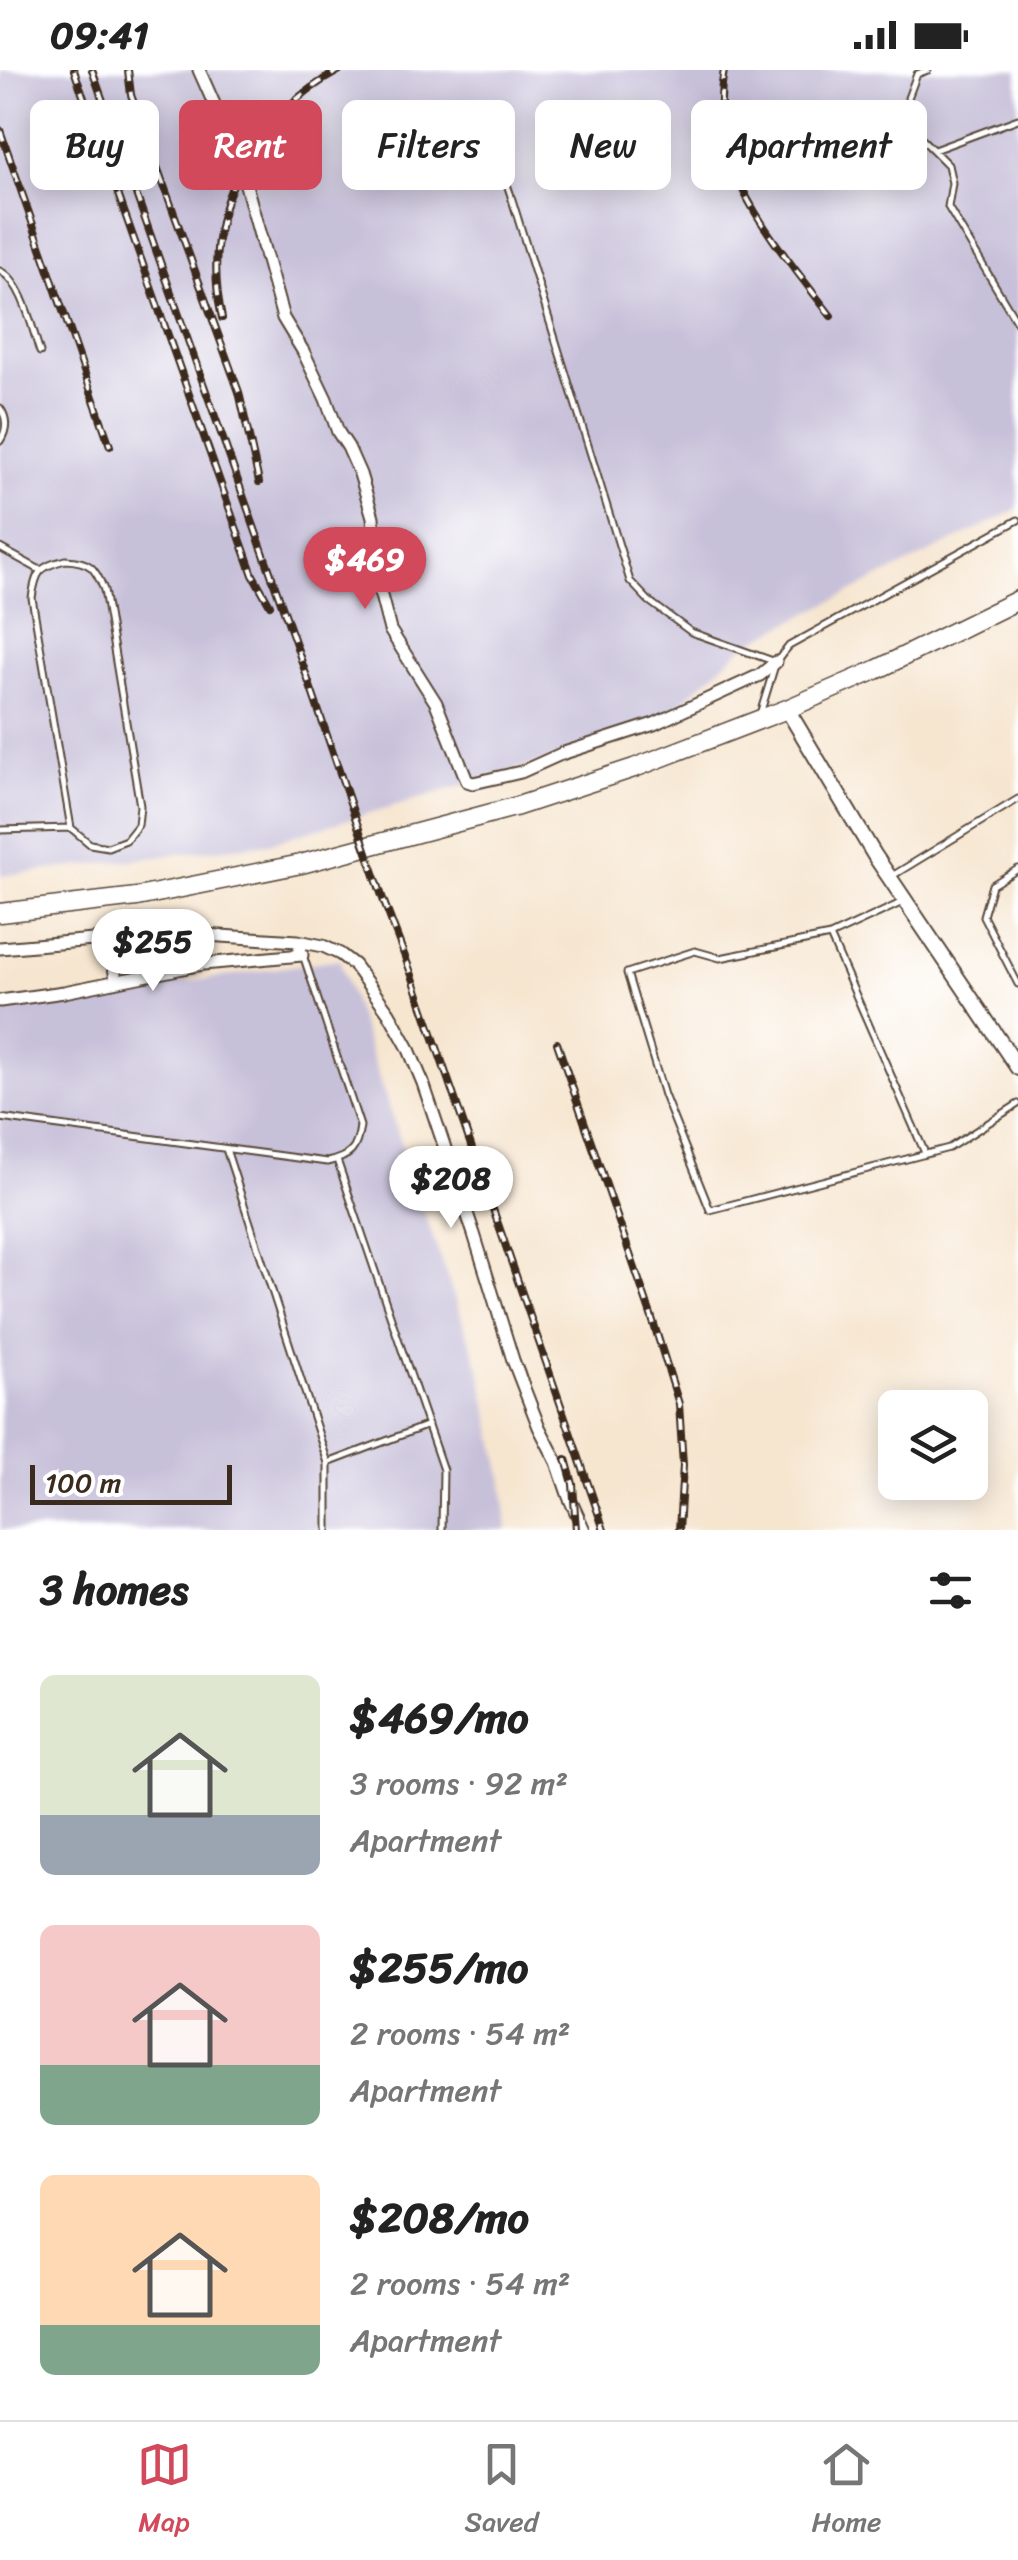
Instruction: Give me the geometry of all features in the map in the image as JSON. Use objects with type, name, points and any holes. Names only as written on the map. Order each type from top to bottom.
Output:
[{"type":"highway","points":[[0,913],[137,897],[301,864],[518,806],[634,768],[787,709],[1018,600]]},
{"type":"street","points":[[199,70],[238,160],[283,318],[303,351],[360,474],[373,517],[374,570],[390,630],[436,703],[467,780],[474,784],[521,772],[561,754],[654,724],[760,675],[776,662]]},
{"type":"street","points":[[787,709],[890,878],[1018,1068]]},
{"type":"street","points":[[0,948],[175,934],[298,941],[323,946],[354,965],[389,1013],[423,1083],[523,1386],[584,1530]]},
{"type":"street","points":[[110,940],[116,980]]},
{"type":"street","points":[[0,1001],[203,964],[302,955],[298,941]]},
{"type":"lane","points":[[928,70],[917,74],[908,98],[912,122],[920,137],[948,165],[948,207],[1018,324]]},
{"type":"lane","points":[[934,150],[1018,119]]},
{"type":"lane","points":[[508,190],[630,581],[648,601],[690,632],[776,662]]},
{"type":"lane","points":[[0,272],[7,274],[18,288],[40,352]]},
{"type":"lane","points":[[0,408],[6,424],[0,440]]},
{"type":"lane","points":[[758,720],[776,662],[789,646],[1018,520]]},
{"type":"lane","points":[[0,548],[40,570]]},
{"type":"lane","points":[[65,560],[83,561],[98,572],[104,590],[140,806],[138,825],[126,840],[108,846],[90,844],[71,828],[32,598],[40,570],[65,560]]},
{"type":"lane","points":[[890,878],[1018,799]]},
{"type":"lane","points":[[0,830],[71,828]]},
{"type":"lane","points":[[1018,870],[992,885],[983,916],[1018,984]]},
{"type":"lane","points":[[905,901],[830,936],[720,958],[696,951],[627,974],[664,1095],[710,1210],[949,1148],[1018,1104]]},
{"type":"lane","points":[[830,936],[925,1154]]},
{"type":"lane","points":[[0,1118],[327,1162],[350,1154],[358,1142],[360,1126],[302,955]]},
{"type":"lane","points":[[226,1150],[328,1463],[328,1530]]},
{"type":"lane","points":[[338,1160],[442,1470],[442,1530]]},
{"type":"lane","points":[[328,1463],[429,1425]]},
{"type":"shaded area","points":[[0,70],[1018,70],[1018,509],[746,644],[652,729],[269,843],[0,876]]},
{"type":"shaded area","points":[[339,959],[480,1370],[503,1481],[507,1530],[0,1530],[0,1010]]},
{"type":"railway","points":[[74,70],[253,575],[270,605]]},
{"type":"railway","points":[[92,70],[604,1530]]},
{"type":"railway","points":[[128,70],[131,95],[239,392],[259,482]]},
{"type":"railway","points":[[222,318],[218,242],[225,207],[238,174],[256,143],[280,115],[340,70]]},
{"type":"railway","points":[[724,70],[721,106],[725,140],[735,172],[768,232],[831,316]]},
{"type":"railway","points":[[0,130],[110,446]]},
{"type":"railway","points":[[557,1043],[679,1404],[683,1465],[679,1530]]},
{"type":"railway","points":[[566,1459],[573,1484],[576,1530]]}]
